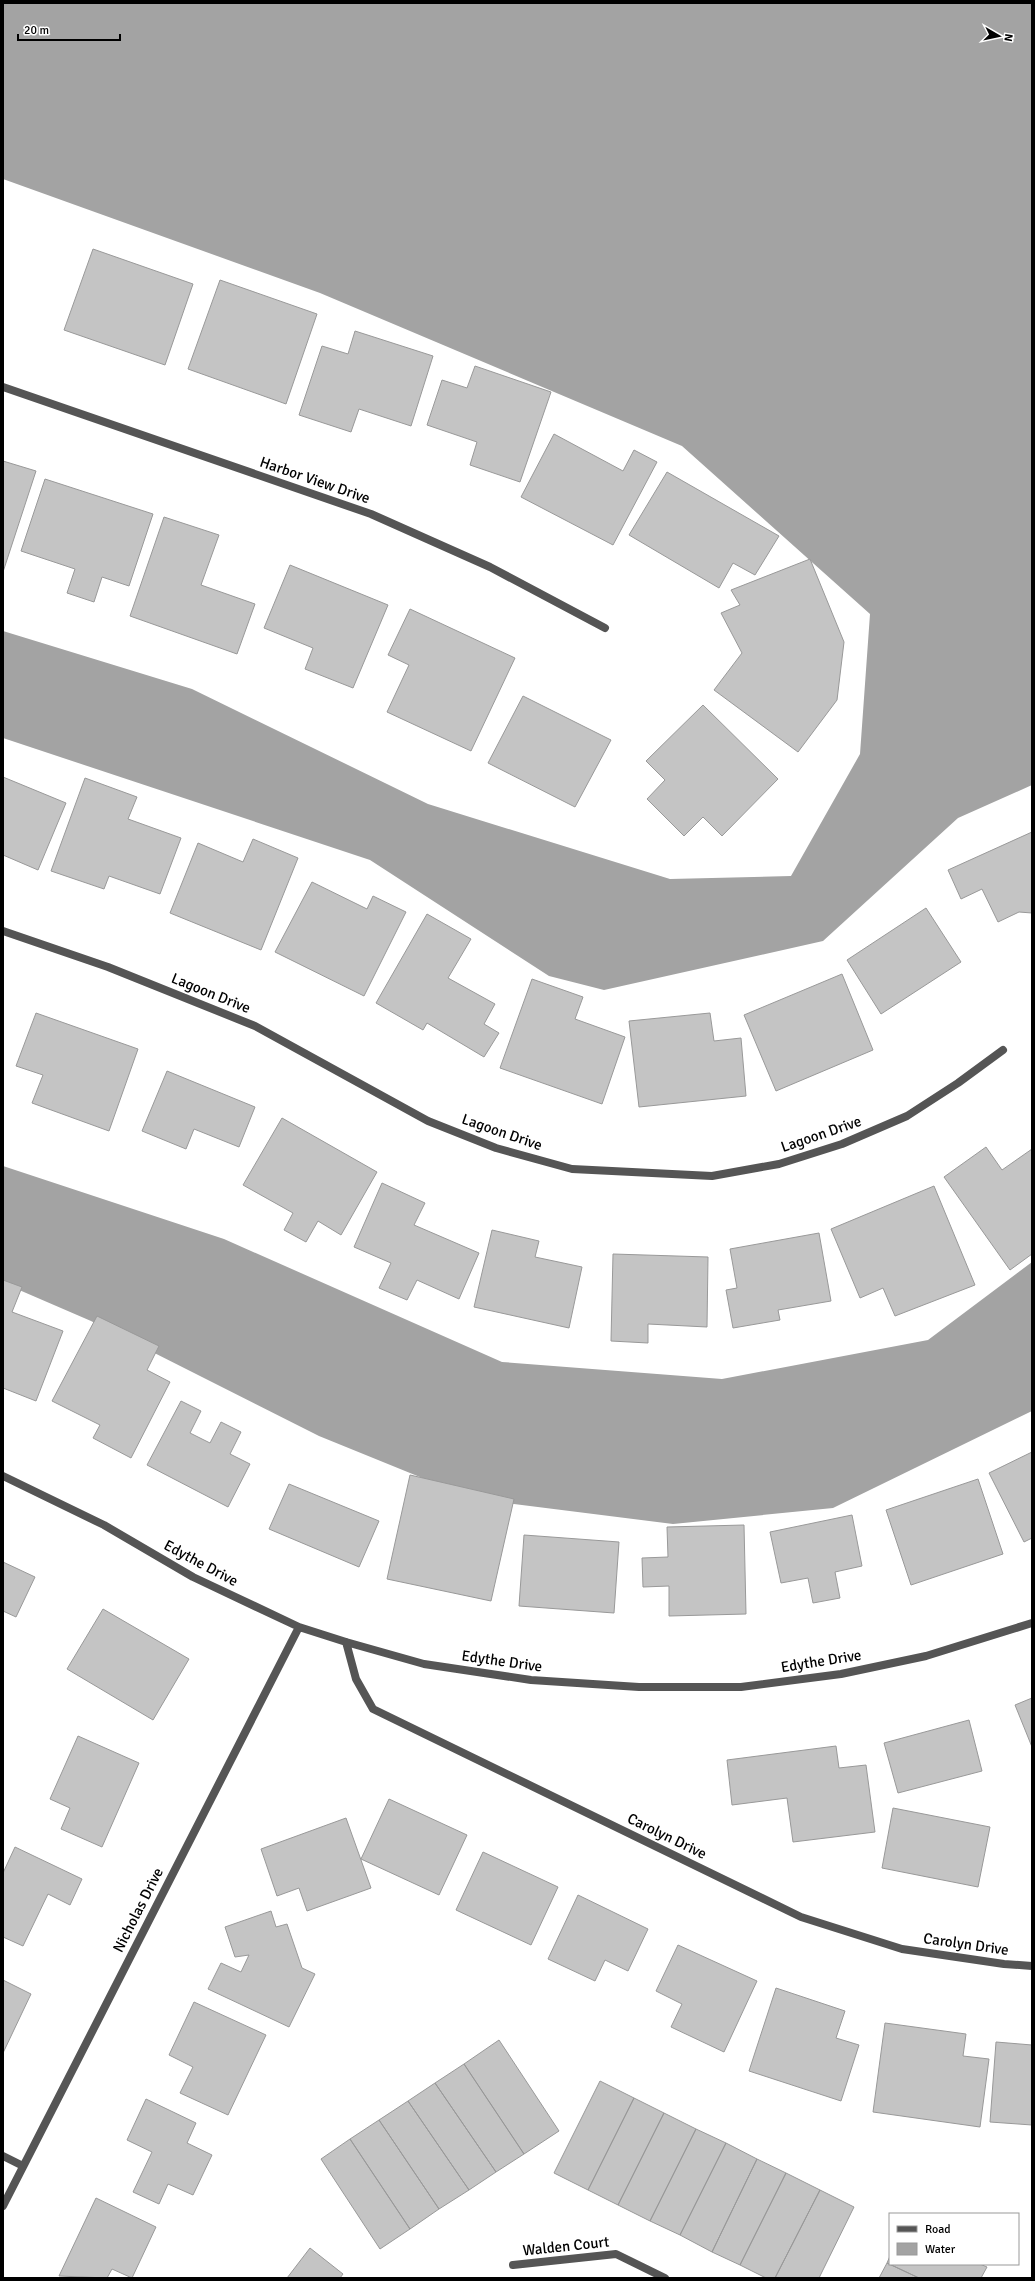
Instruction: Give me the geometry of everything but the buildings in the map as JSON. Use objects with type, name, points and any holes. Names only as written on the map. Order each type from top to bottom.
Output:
[{"type":"street","name":"Harbor View Drive","points":[[3,387],[371,514],[490,567],[605,628]]},
{"type":"street","name":"Lagoon Drive","points":[[3,931],[108,967],[254,1026],[428,1121],[496,1148],[572,1169],[712,1176],[779,1164],[842,1144],[907,1116],[958,1083],[1003,1050]]},
{"type":"street","name":"Edythe Drive","points":[[3,1476],[104,1525],[193,1576],[299,1627],[424,1664],[531,1680],[639,1687],[741,1687],[841,1674],[926,1656],[1032,1623]]},
{"type":"street","name":"Nicholas Drive","points":[[3,2206],[299,1627]]},
{"type":"street","name":"Carolyn Drive","points":[[346,1642],[356,1679],[373,1709],[801,1917],[902,1949],[1004,1964],[1032,1966]]},
{"type":"street","points":[[3,2156],[23,2166]]},
{"type":"street","name":"Walden Court","points":[[512,2265],[616,2254],[665,2278]]},
{"type":"water","points":[[3,3],[1032,3],[1032,785],[958,818],[823,941],[604,990],[549,976],[370,860],[3,738],[3,631],[192,689],[428,804],[670,879],[791,876],[860,754],[870,614],[682,446],[320,293],[3,179]]},
{"type":"water","points":[[3,1166],[224,1239],[502,1362],[722,1379],[928,1340],[1032,1262],[1032,1411],[833,1508],[673,1524],[474,1499],[319,1436],[91,1321],[3,1283]]}]
